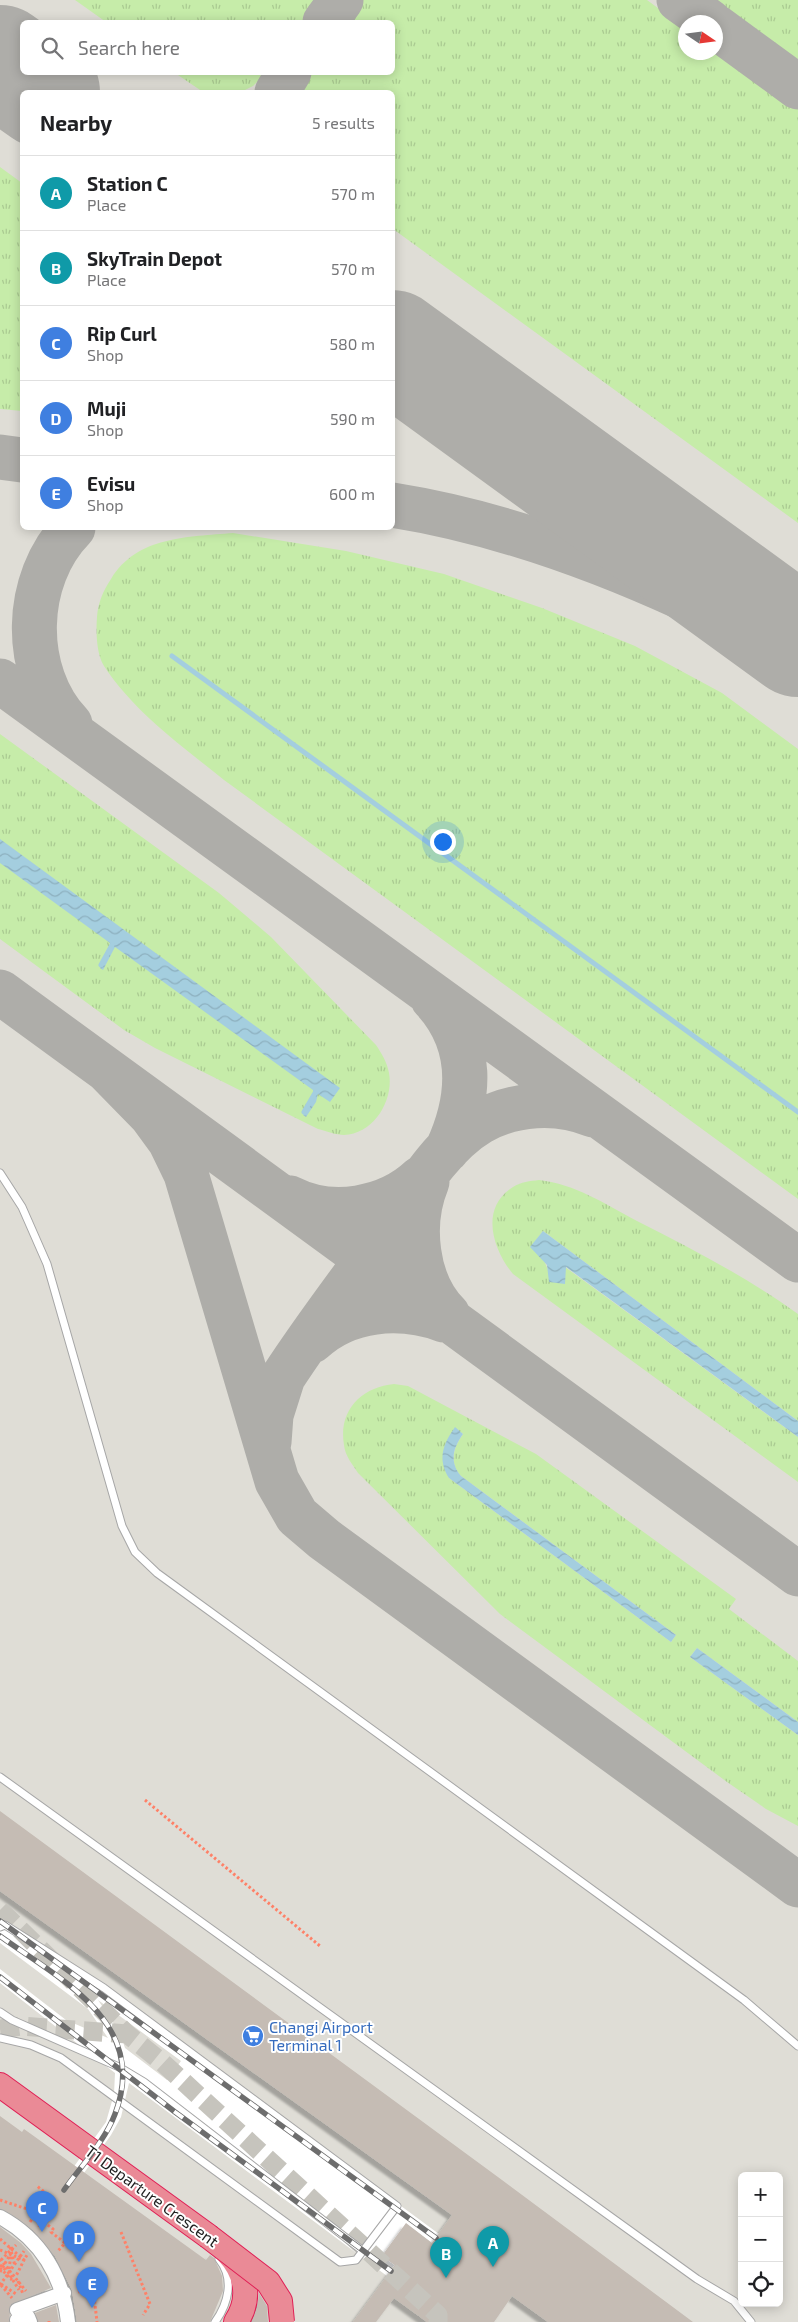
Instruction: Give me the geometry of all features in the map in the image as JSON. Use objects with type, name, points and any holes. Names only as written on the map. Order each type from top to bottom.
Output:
[{"type":"highway","name":"T1 Departure Crescent","points":[[0,2085],[268,2282],[280,2301],[285,2305]]},
{"type":"highway","points":[[216,2243],[237,2262],[245,2282],[245,2299],[236,2322]]},
{"type":"street","points":[[0,2217],[28,2237],[47,2257],[66,2294],[68,2322]]},
{"type":"street","points":[[21,2313],[66,2294]]},
{"type":"lane","points":[[0,1173],[22,1207],[47,1264],[122,1526],[134,1552],[165,1578],[744,2000],[798,2046]]},
{"type":"lane","points":[[0,1777],[697,2280],[734,2302],[752,2322]]},
{"type":"lane","points":[[0,1926],[5,1925],[104,1988],[397,2206],[356,2260],[340,2262],[61,2058],[31,2046],[0,2038]]},
{"type":"lane","points":[[0,2012],[12,2020],[119,2067],[144,2082],[363,2251]]},
{"type":"lane","points":[[215,2322],[223,2310],[228,2295],[223,2264],[213,2252],[222,2240],[275,2280]]},
{"type":"path","points":[[145,1800],[320,1946]]},
{"type":"path","points":[[38,2186],[48,2195],[26,2225],[35,2214],[53,2229],[51,2232],[65,2243],[57,2252]]},
{"type":"path","points":[[46,2199],[52,2203]]},
{"type":"path","points":[[121,2232],[150,2304],[143,2315]]},
{"type":"path","points":[[0,2239],[11,2254],[8,2271],[12,2252],[0,2250]]},
{"type":"path","points":[[0,2272],[1,2261],[16,2239]]},
{"type":"path","points":[[21,2313],[16,2276],[24,2260],[0,2250],[11,2254],[32,2247]]},
{"type":"path","points":[[10,2248],[15,2266],[0,2287],[9,2292],[21,2313]]},
{"type":"path","points":[[1,2261],[16,2276]]},
{"type":"path","points":[[1,2261],[25,2288],[28,2295]]},
{"type":"path","points":[[1,2261],[13,2277],[24,2298],[21,2313]]},
{"type":"path","points":[[66,2294],[93,2287],[97,2322]]},
{"type":"shaded area","points":[[0,0],[798,0],[798,2322],[0,2322]]},
{"type":"green space","points":[[75,0],[320,0],[305,20],[103,20]]},
{"type":"green space","points":[[363,0],[647,0],[678,23],[678,60],[723,60],[723,55],[798,109],[798,523],[395,230],[395,90],[298,90],[309,75],[395,75],[395,20],[348,20]]},
{"type":"green space","points":[[711,0],[798,0],[798,63]]},
{"type":"green space","points":[[178,75],[264,75],[253,86],[245,90],[200,90]]},
{"type":"green space","points":[[0,167],[20,182],[20,411],[0,409]]},
{"type":"green space","points":[[233,533],[346,551],[444,574],[542,608],[635,646],[722,693],[798,749],[798,1199],[224,780],[160,728],[116,683],[101,661],[97,642],[98,607],[111,579],[122,565],[135,554],[149,547],[181,538]]},
{"type":"green space","points":[[0,734],[219,893],[271,937],[376,1045],[387,1065],[390,1083],[385,1104],[373,1122],[364,1129],[344,1135],[318,1129],[155,1048],[124,1030],[0,939]]},
{"type":"green space","points":[[539,1180],[577,1190],[601,1202],[719,1264],[798,1314],[798,1421],[543,1231],[531,1247],[543,1258],[550,1275],[565,1284],[565,1267],[798,1437],[798,1482],[513,1274],[495,1241],[493,1217],[496,1206],[502,1196],[513,1187],[529,1181]]},
{"type":"green space","points":[[394,1384],[408,1386],[536,1454],[736,1599],[729,1609],[798,1661],[798,1722],[697,1648],[690,1657],[798,1735],[798,1826],[766,1809],[727,1782],[500,1614],[358,1473],[349,1460],[345,1449],[343,1432],[345,1421],[355,1402],[363,1395],[382,1386]],"holes":[[[455,1428],[463,1434],[454,1455],[455,1466],[461,1476],[676,1635],[671,1642],[449,1478]]]},
{"type":"water","points":[[0,839],[340,1088],[330,1102],[318,1094],[316,1102],[306,1117],[303,1115],[313,1100],[313,1090],[115,947],[103,970],[100,968],[109,953],[110,943],[0,863]]},
{"type":"water","points":[[543,1231],[798,1421],[798,1437],[566,1267],[565,1284],[549,1282],[547,1265],[530,1247]]},
{"type":"water","points":[[455,1427],[463,1434],[454,1455],[455,1466],[461,1476],[676,1635],[671,1642],[449,1478],[442,1458],[447,1439]]},
{"type":"water","points":[[697,1648],[798,1722],[798,1735],[690,1657]]},
{"type":"pier","points":[[0,1916],[214,2068],[439,2234],[432,2243],[406,2224],[382,2256],[395,2265],[387,2276],[129,2083],[121,2117],[111,2135],[69,2194],[60,2186],[106,2122],[114,2094],[115,2073],[0,1983],[0,1969],[66,2020],[108,2038],[88,2009],[0,1943]],"holes":[[[98,2000],[181,2061],[167,2080],[125,2048],[120,2033]]]},
{"type":"building","name":"Changi Airport Terminal 1","points":[[0,1811],[693,2322],[548,2322],[512,2296],[494,2322],[427,2322],[394,2298],[376,2322],[353,2322],[395,2265],[382,2256],[406,2223],[432,2243],[452,2215],[0,1891]]},
{"type":"building","points":[[0,2116],[22,2132],[24,2129],[206,2260],[210,2255],[214,2258],[222,2276],[223,2291],[210,2322],[77,2322],[72,2290],[55,2256],[33,2230],[0,2208]]},
{"type":"building","points":[[0,2227],[21,2243],[31,2254],[51,2288],[11,2304],[9,2322],[0,2322]]},
{"type":"building","points":[[259,2293],[267,2306],[268,2322],[252,2322],[257,2308]]},
{"type":"building","points":[[56,2305],[59,2322],[39,2322],[35,2313]]},
{"type":"waterway","points":[[172,656],[798,1112]]},
{"type":"waterway","points":[[101,965],[112,945]]},
{"type":"waterway","points":[[304,1112],[315,1093]]},
{"type":"taxiway","points":[[326,20],[341,0]]},
{"type":"taxiway","points":[[679,0],[700,15]]},
{"type":"taxiway","points":[[723,32],[798,87]]},
{"type":"taxiway","points":[[278,90],[287,75]]},
{"type":"taxiway","points":[[29,82],[44,90]]},
{"type":"taxiway","points":[[0,457],[20,460]]},
{"type":"taxiway","points":[[395,506],[446,515],[498,529],[601,563],[701,606],[798,654]]},
{"type":"taxiway","points":[[70,724],[54,703],[43,679],[36,653],[34,626],[37,599],[45,573],[57,549],[71,530]]},
{"type":"taxiway","points":[[0,681],[798,1260]]},
{"type":"taxiway","points":[[0,992],[798,1574]]},
{"type":"taxiway","points":[[433,999],[447,1016],[456,1034],[465,1072],[461,1111],[447,1150]]},
{"type":"taxiway","points":[[108,1071],[151,1115],[170,1141],[186,1174],[277,1481],[297,1516],[324,1539],[798,1885]]},
{"type":"taxiway","points":[[269,1442],[271,1415],[283,1377],[414,1191],[451,1145],[480,1122],[521,1107],[565,1107],[593,1115]]},
{"type":"taxiway","points":[[290,1198],[323,1208],[358,1208],[392,1198],[421,1178]]},
{"type":"taxiway","points":[[427,1182],[418,1215],[419,1252],[428,1286],[448,1315]]},
{"type":"taxiway","points":[[312,1341],[326,1330],[341,1322],[375,1312],[410,1312],[444,1320]]},
{"type":"runway","points":[[0,61],[41,90]]},
{"type":"runway","points":[[395,348],[798,641]]},
{"type":"tunnel","points":[[0,1910],[127,2034],[163,2063],[438,2315],[438,2322]]},
{"type":"tunnel","points":[[0,2029],[21,2026],[127,2034]]},
{"type":"railway","points":[[0,1921],[436,2238]]},
{"type":"railway","points":[[0,1936],[49,1970],[94,2007],[110,2029],[120,2054],[123,2082],[111,2124],[99,2144],[64,2190]]},
{"type":"railway","points":[[0,1977],[175,2112],[391,2271]]},
{"type":"place","name":"Changi Airport Terminal 1","points":[[253,2036]]},
{"type":"place","name":"Rip Curl","points":[[42,2232]]},
{"type":"place","name":"Muji","points":[[79,2262]]},
{"type":"place","name":"Station C","points":[[493,2267]]},
{"type":"place","name":"SkyTrain Depot","points":[[446,2278]]},
{"type":"place","name":"Evisu","points":[[92,2308]]}]
